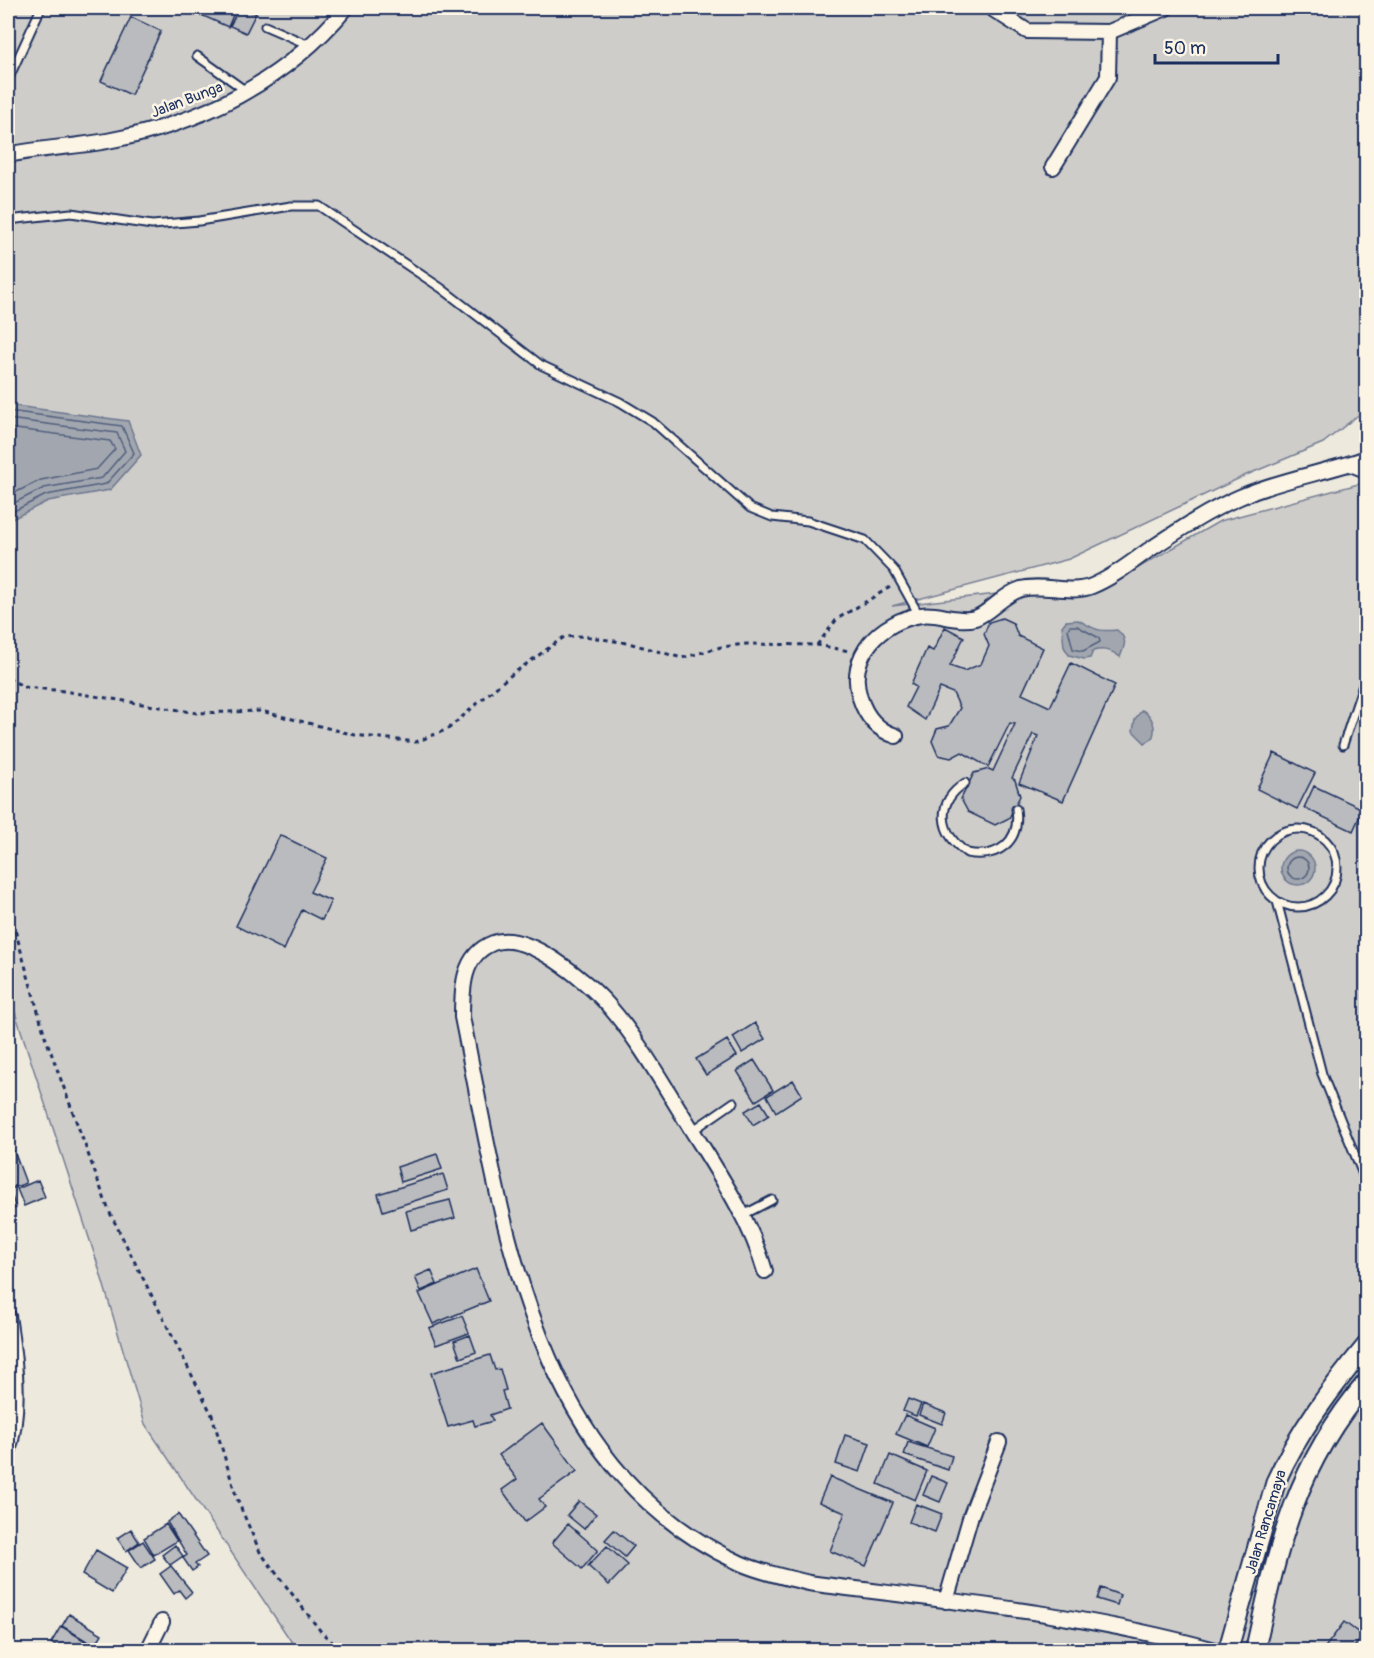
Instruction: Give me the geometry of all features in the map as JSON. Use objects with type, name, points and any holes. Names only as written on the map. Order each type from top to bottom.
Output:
[{"type":"street","name":"Jalan Bunga","points":[[8,155],[108,141],[167,127],[221,107],[311,46],[346,8]]},
{"type":"street","points":[[991,8],[1028,31],[1109,32],[1166,8]]},
{"type":"street","points":[[1053,167],[1108,76],[1109,32]]},
{"type":"street","points":[[896,736],[886,733],[867,716],[859,695],[858,675],[862,655],[875,635],[889,626],[919,615],[975,618],[1010,593],[1023,589],[1084,589],[1113,575],[1188,525],[1241,496],[1366,458]]},
{"type":"street","points":[[765,1271],[757,1243],[743,1215],[692,1131],[619,1019],[575,976],[533,948],[518,941],[504,939],[478,952],[469,963],[464,978],[462,1017],[510,1248],[540,1338],[558,1380],[587,1431],[645,1498],[687,1533],[741,1563],[809,1583],[1130,1628],[1215,1650]]},
{"type":"street","points":[[8,1316],[15,1377],[14,1421],[8,1452]]},
{"type":"street","name":"Jalan Rancamaya","points":[[1228,1650],[1276,1481],[1287,1456],[1320,1406],[1366,1346]]},
{"type":"street","name":"Jalan Rancamaya","points":[[1255,1650],[1281,1538],[1297,1495],[1324,1438],[1366,1383]]},
{"type":"street","points":[[946,1601],[971,1515],[999,1442]]},
{"type":"street","points":[[148,1650],[162,1622]]},
{"type":"lane","points":[[8,80],[41,8]]},
{"type":"lane","points":[[265,26],[311,46]]},
{"type":"lane","points":[[197,56],[247,91]]},
{"type":"lane","points":[[8,220],[71,213],[152,225],[199,221],[291,206],[319,206],[441,288],[541,365],[621,402],[652,422],[750,508],[772,517],[808,521],[865,540],[894,570],[919,615]]},
{"type":"lane","points":[[1345,466],[1366,474]]},
{"type":"lane","points":[[1343,745],[1366,676]]},
{"type":"lane","points":[[965,783],[952,792],[943,815],[948,834],[967,854],[993,854],[1008,843],[1018,823],[1016,808]]},
{"type":"lane","points":[[1277,901],[1289,907],[1303,908],[1316,904],[1327,896],[1335,885],[1338,872],[1337,858],[1331,846],[1322,836],[1297,828],[1280,833],[1265,845],[1259,870],[1261,882],[1277,901],[1322,1074],[1366,1182]]},
{"type":"lane","points":[[692,1131],[734,1102]]},
{"type":"lane","points":[[743,1215],[772,1200]]},
{"type":"path","points":[[817,645],[837,619],[874,600],[900,581]]},
{"type":"path","points":[[8,678],[24,687],[64,691],[197,713],[261,711],[355,735],[416,742],[448,729],[507,678],[564,637],[584,636],[632,644],[682,658],[721,646],[747,644],[817,645],[862,655]]},
{"type":"path","points":[[8,906],[45,1036],[109,1211],[212,1415],[237,1499],[255,1541],[260,1552],[322,1633],[341,1650]]},
{"type":"shaded area","points":[[8,8],[1366,8],[1366,409],[1323,443],[1244,476],[1069,559],[892,606],[1117,580],[1220,521],[1366,482],[1366,1650],[297,1650],[145,1424],[97,1262],[8,991]]},
{"type":"water","points":[[8,405],[128,421],[141,455],[110,490],[48,501],[8,521]]},
{"type":"water","points":[[1078,620],[1096,629],[1117,630],[1123,636],[1124,642],[1120,657],[1104,650],[1093,651],[1090,658],[1084,659],[1069,655],[1064,647],[1062,626],[1066,621]]},
{"type":"water","points":[[1142,710],[1149,716],[1154,727],[1152,739],[1145,743],[1133,731],[1135,719]]},
{"type":"water","points":[[1298,851],[1310,856],[1315,868],[1310,880],[1298,885],[1286,880],[1281,868],[1286,856]]},
{"type":"building","points":[[191,8],[236,8],[228,27],[190,10]]},
{"type":"building","points":[[239,8],[256,13],[246,33],[230,26]]},
{"type":"building","points":[[131,17],[161,31],[131,95],[101,81]]},
{"type":"building","points":[[1002,618],[1013,623],[1018,636],[1043,648],[1022,694],[1050,707],[1071,663],[1115,685],[1063,801],[1019,783],[1038,736],[1033,734],[1012,778],[1015,780],[1020,796],[1009,818],[995,825],[968,812],[961,799],[974,773],[989,769],[993,771],[1015,724],[1010,723],[988,767],[962,752],[951,758],[938,755],[932,741],[937,729],[949,726],[960,708],[953,693],[940,688],[925,720],[906,707],[916,687],[911,684],[927,648],[933,651],[945,627],[964,637],[950,666],[964,671],[981,664],[989,646],[984,634],[989,622]]},
{"type":"building","points":[[1274,753],[1315,773],[1297,809],[1257,789]]},
{"type":"building","points":[[1314,786],[1363,809],[1353,831],[1304,808]]},
{"type":"building","points":[[280,835],[327,858],[310,892],[331,901],[322,920],[302,910],[284,950],[236,926]]},
{"type":"building","points":[[755,1023],[765,1039],[742,1053],[733,1037]]},
{"type":"building","points":[[727,1040],[737,1056],[706,1075],[696,1059]]},
{"type":"building","points":[[754,1060],[773,1090],[756,1101],[737,1071]]},
{"type":"building","points":[[793,1080],[802,1095],[776,1112],[767,1096]]},
{"type":"building","points":[[761,1102],[769,1115],[753,1125],[745,1111]]},
{"type":"building","points":[[14,1151],[26,1183],[8,1190],[8,1153]]},
{"type":"building","points":[[437,1154],[442,1169],[401,1182],[397,1167]]},
{"type":"building","points":[[443,1174],[448,1190],[383,1211],[378,1194]]},
{"type":"building","points":[[38,1180],[45,1197],[24,1206],[17,1189]]},
{"type":"building","points":[[12,1197],[16,1208],[8,1211],[8,1198]]},
{"type":"building","points":[[450,1200],[455,1218],[411,1230],[406,1211]]},
{"type":"building","points":[[476,1269],[489,1301],[433,1324],[419,1293]]},
{"type":"building","points":[[431,1270],[437,1284],[421,1291],[415,1277]]},
{"type":"building","points":[[462,1316],[469,1333],[436,1345],[429,1328]]},
{"type":"building","points":[[470,1335],[476,1352],[460,1358],[454,1341]]},
{"type":"building","points":[[490,1355],[495,1370],[500,1369],[506,1390],[502,1391],[507,1409],[490,1415],[493,1421],[475,1426],[473,1420],[448,1427],[431,1373]]},
{"type":"building","points":[[908,1399],[921,1404],[916,1416],[903,1411]]},
{"type":"building","points":[[923,1404],[946,1413],[942,1424],[919,1415]]},
{"type":"building","points":[[905,1415],[935,1428],[927,1447],[896,1434]]},
{"type":"building","points":[[542,1423],[577,1471],[539,1499],[545,1507],[525,1522],[502,1490],[517,1479],[499,1455]]},
{"type":"building","points":[[845,1435],[870,1443],[860,1472],[836,1464]]},
{"type":"building","points":[[908,1442],[952,1456],[948,1470],[904,1455]]},
{"type":"building","points":[[890,1455],[927,1471],[915,1500],[878,1484]]},
{"type":"building","points":[[931,1476],[948,1483],[940,1502],[923,1495]]},
{"type":"building","points":[[830,1477],[893,1503],[866,1566],[830,1551],[845,1513],[819,1502]]},
{"type":"building","points":[[579,1501],[596,1514],[584,1529],[567,1515]]},
{"type":"building","points":[[916,1504],[942,1514],[935,1532],[909,1522]]},
{"type":"building","points":[[178,1514],[207,1556],[195,1564],[198,1567],[192,1571],[183,1558],[187,1555],[167,1522]]},
{"type":"building","points":[[166,1524],[177,1541],[154,1555],[144,1538]]},
{"type":"building","points":[[568,1524],[598,1550],[582,1569],[552,1543]]},
{"type":"building","points":[[131,1529],[139,1542],[126,1551],[117,1538]]},
{"type":"building","points":[[614,1530],[634,1546],[625,1557],[605,1540]]},
{"type":"building","points":[[143,1541],[155,1559],[141,1568],[129,1550]]},
{"type":"building","points":[[175,1545],[183,1556],[170,1565],[162,1555]]},
{"type":"building","points":[[607,1546],[628,1565],[609,1585],[588,1566]]},
{"type":"building","points":[[96,1550],[127,1568],[112,1593],[82,1575]]},
{"type":"building","points":[[171,1566],[192,1592],[185,1598],[179,1590],[174,1594],[160,1574]]},
{"type":"building","points":[[1101,1588],[1120,1595],[1117,1605],[1097,1599]]},
{"type":"building","points":[[69,1614],[102,1634],[95,1646],[62,1626]]},
{"type":"building","points":[[1344,1622],[1363,1636],[1352,1650],[1323,1650]]},
{"type":"building","points":[[61,1626],[95,1647],[94,1650],[63,1650],[51,1643]]},
{"type":"building","points":[[1364,1641],[1366,1650],[1356,1650]]}]
